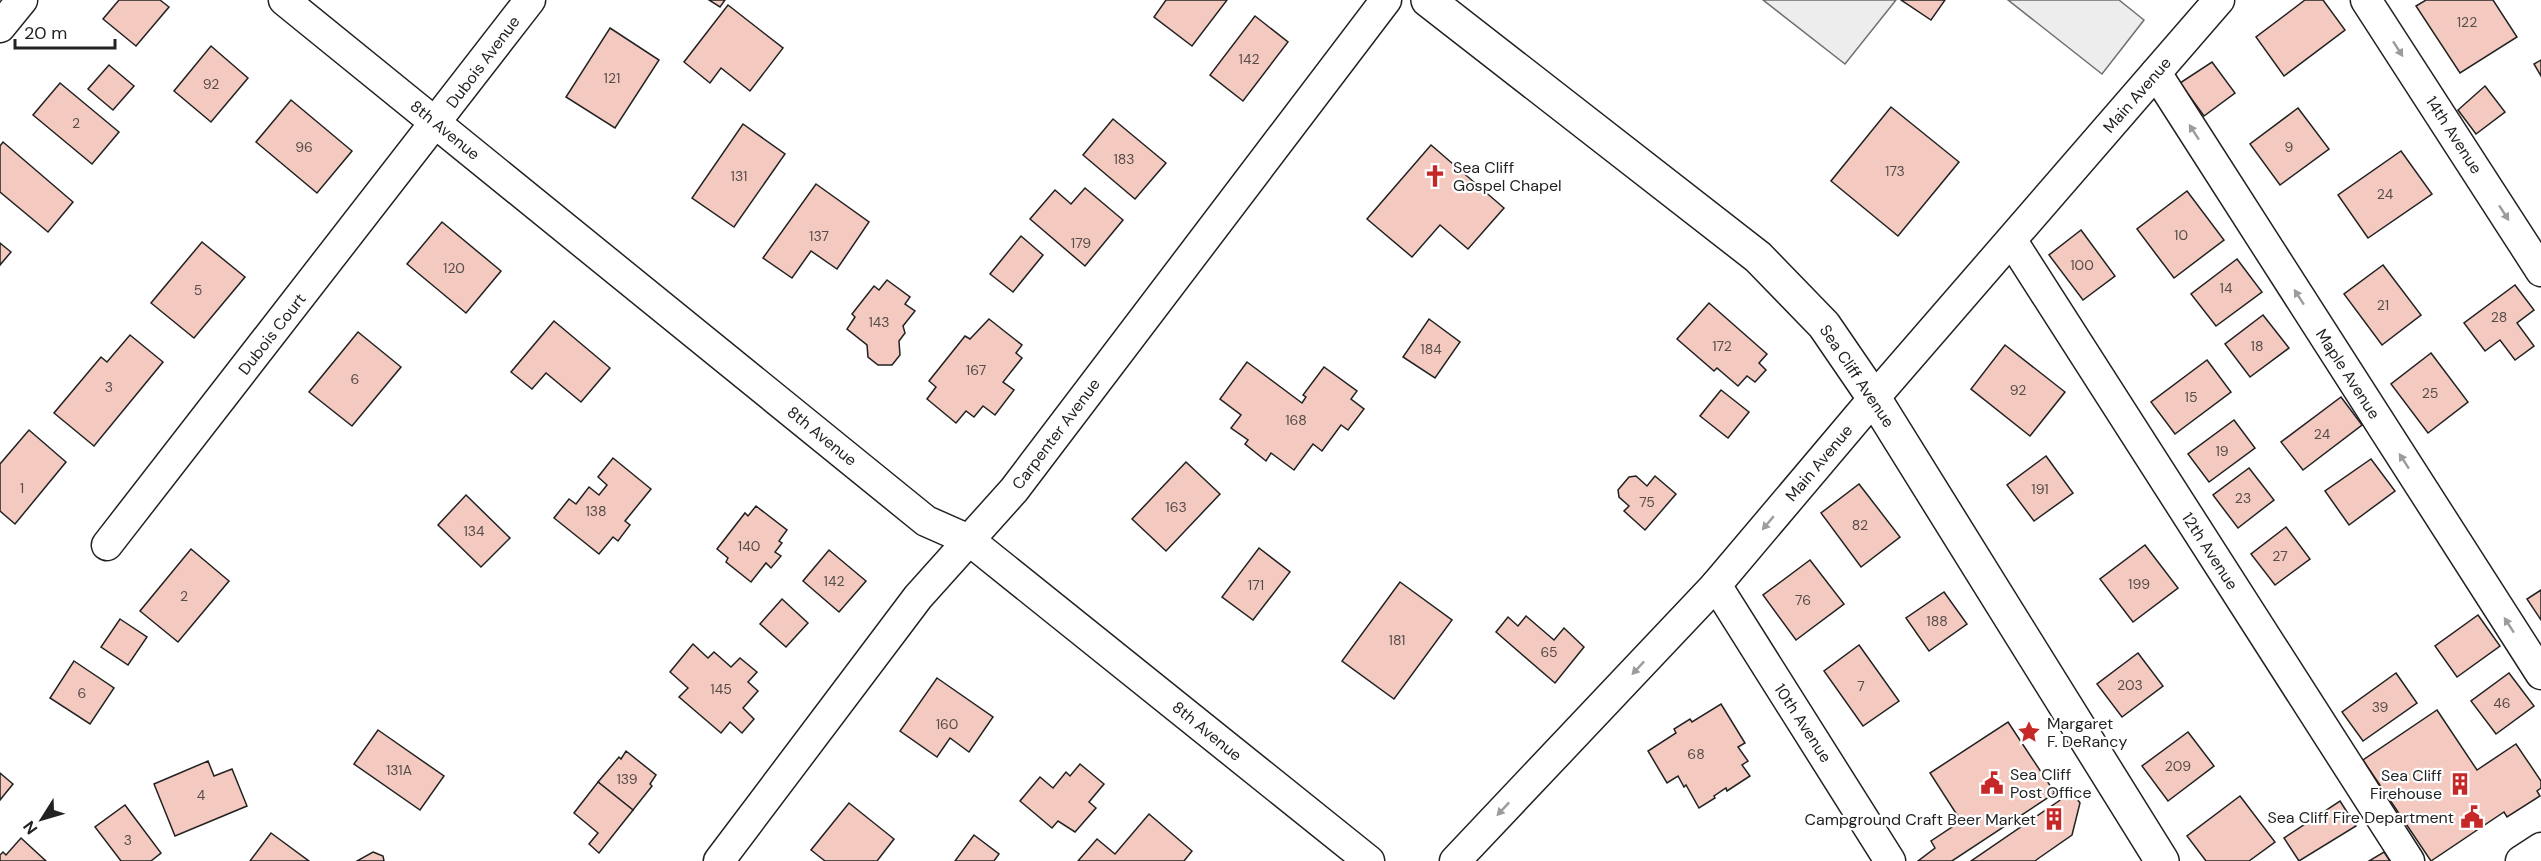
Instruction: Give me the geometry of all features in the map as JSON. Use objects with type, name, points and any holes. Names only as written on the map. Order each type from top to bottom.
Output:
[{"type":"street","points":[[0,27],[22,0]]},
{"type":"street","name":"8th Avenue","points":[[284,0],[926,521],[969,540],[1369,861]]},
{"type":"street","name":"Dubois Avenue","points":[[436,123],[530,0]]},
{"type":"street","name":"Carpenter Avenue","points":[[723,859],[918,597],[1014,490],[1386,0]]},
{"type":"street","name":"Sea Cliff Avenue","points":[[1428,0],[1758,256],[1824,325],[1874,398],[2162,861]]},
{"type":"street","name":"Main Avenue","points":[[1455,861],[1716,585],[1874,398],[2219,0]]},
{"type":"street","name":"14th Avenue","points":[[2366,0],[2541,271]]},
{"type":"street","name":"Maple Avenue","points":[[2156,73],[2541,674]]},
{"type":"street","name":"Dubois Court","points":[[107,545],[436,123]]},
{"type":"street","name":"12th Avenue","points":[[2012,241],[2409,861]]},
{"type":"street","name":"10th Avenue","points":[[1716,585],[1890,861]]},
{"type":"street","points":[[2521,861],[2541,848]]},
{"type":"shaded area","points":[[1763,0],[1896,0],[1845,64]]},
{"type":"shaded area","points":[[2008,0],[2119,0],[2144,20],[2102,74]]},
{"type":"building","points":[[119,0],[160,0],[169,7],[136,46],[103,19]]},
{"type":"building","points":[[709,0],[725,0],[720,7]]},
{"type":"building","points":[[1166,0],[1227,0],[1192,46],[1154,17]]},
{"type":"building","points":[[1901,0],[1945,0],[1931,20]]},
{"type":"building","points":[[2305,0],[2323,0],[2345,30],[2284,76],[2256,37]]},
{"type":"building","points":[[2426,0],[2493,0],[2517,37],[2460,73],[2416,6]]},
{"type":"building","points":[[728,5],[783,48],[750,91],[721,68],[710,83],[684,62]]},
{"type":"building","points":[[1255,16],[1288,42],[1243,101],[1210,75]]},
{"type":"building","points":[[610,28],[659,60],[615,128],[566,97]]},
{"type":"building","points":[[211,46],[248,78],[211,122],[174,91]]},
{"type":"building","points":[[2541,60],[2541,76],[2534,64]]},
{"type":"building","points":[[2212,62],[2235,93],[2204,116],[2180,83]]},
{"type":"building","points":[[109,65],[134,86],[113,110],[88,89]]},
{"type":"building","points":[[60,83],[119,132],[92,164],[33,115]]},
{"type":"building","points":[[2485,86],[2505,112],[2476,134],[2458,110]]},
{"type":"building","points":[[291,100],[352,151],[317,193],[256,142]]},
{"type":"building","points":[[1891,107],[1959,162],[1898,236],[1831,181]]},
{"type":"building","points":[[2298,108],[2329,149],[2280,185],[2250,144]]},
{"type":"building","points":[[1113,119],[1166,163],[1135,199],[1083,155]]},
{"type":"building","points":[[743,124],[785,154],[734,227],[692,198]]},
{"type":"building","points":[[3,142],[73,202],[48,232],[0,192],[0,146]]},
{"type":"building","name":"Sea Cliff Gospel Chapel","points":[[1431,145],[1504,208],[1468,249],[1440,225],[1412,257],[1367,219]]},
{"type":"building","points":[[2401,151],[2432,194],[2368,238],[2338,195]]},
{"type":"building","points":[[816,184],[869,222],[837,269],[811,251],[792,278],[763,258]]},
{"type":"building","points":[[1085,188],[1123,220],[1085,266],[1030,219],[1055,190],[1071,204]]},
{"type":"building","points":[[2187,191],[2224,240],[2174,278],[2137,229]]},
{"type":"building","points":[[442,222],[501,271],[466,313],[407,264]]},
{"type":"building","points":[[2081,230],[2115,276],[2083,300],[2049,255]]},
{"type":"building","points":[[1021,236],[1043,255],[1013,292],[990,274]]},
{"type":"building","points":[[202,242],[245,277],[194,338],[151,303]]},
{"type":"building","points":[[0,243],[11,252],[0,265]]},
{"type":"building","points":[[2237,259],[2262,292],[2216,326],[2191,294]]},
{"type":"building","points":[[2383,265],[2421,315],[2382,345],[2344,294]]},
{"type":"building","points":[[887,280],[910,297],[905,304],[915,311],[903,326],[905,333],[899,341],[900,355],[892,365],[878,365],[868,357],[867,345],[847,329],[855,317],[852,314],[874,286],[879,290]]},
{"type":"building","points":[[2515,285],[2534,310],[2517,323],[2534,346],[2515,360],[2500,340],[2485,351],[2464,323]]},
{"type":"building","points":[[1709,303],[1767,354],[1759,363],[1766,370],[1755,382],[1747,376],[1738,386],[1717,368],[1714,371],[1677,339]]},
{"type":"building","points":[[2263,315],[2289,348],[2250,377],[2225,344]]},
{"type":"building","points":[[989,319],[1022,345],[1016,353],[1022,358],[1003,382],[1014,390],[995,415],[983,406],[974,417],[966,411],[956,423],[927,399],[936,387],[929,381],[965,336],[970,339]]},
{"type":"building","points":[[1429,319],[1460,342],[1435,378],[1403,357]]},
{"type":"building","points":[[554,321],[610,368],[581,402],[546,373],[532,389],[511,372]]},
{"type":"building","points":[[358,332],[401,367],[352,426],[309,392]]},
{"type":"building","points":[[130,335],[163,362],[94,446],[54,413],[101,357],[107,362]]},
{"type":"building","points":[[2005,345],[2065,392],[2030,436],[1971,389]]},
{"type":"building","points":[[2431,353],[2468,402],[2428,433],[2391,384]]},
{"type":"building","points":[[2207,360],[2231,392],[2175,434],[2151,402]]},
{"type":"building","points":[[1247,362],[1302,403],[1306,397],[1303,395],[1324,367],[1357,391],[1351,399],[1364,409],[1348,430],[1341,425],[1322,451],[1313,444],[1294,470],[1271,453],[1266,461],[1245,444],[1248,440],[1231,428],[1241,415],[1220,399]]},
{"type":"building","points":[[1721,390],[1749,412],[1728,438],[1700,416]]},
{"type":"building","points":[[2341,397],[2362,425],[2303,470],[2281,442]]},
{"type":"building","points":[[2234,420],[2255,448],[2209,482],[2188,454]]},
{"type":"building","points":[[29,430],[66,462],[15,524],[0,511],[0,464]]},
{"type":"building","points":[[2046,456],[2073,493],[2034,521],[2007,485]]},
{"type":"building","points":[[613,458],[651,489],[625,521],[630,525],[618,541],[613,537],[599,554],[554,518],[569,499],[576,504],[589,487],[599,495],[607,485],[598,477]]},
{"type":"building","points":[[2371,459],[2395,491],[2349,525],[2325,491]]},
{"type":"building","points":[[1186,462],[1220,494],[1166,551],[1132,519]]},
{"type":"building","points":[[2249,468],[2274,500],[2238,528],[2213,495]]},
{"type":"building","points":[[1636,476],[1647,486],[1655,476],[1676,494],[1645,530],[1624,511],[1629,506],[1619,497],[1618,490],[1629,477]]},
{"type":"building","points":[[1859,484],[1900,537],[1861,567],[1821,513]]},
{"type":"building","points":[[466,495],[510,538],[481,567],[438,525]]},
{"type":"building","points":[[756,506],[787,530],[779,541],[782,543],[775,552],[781,556],[771,568],[766,563],[751,582],[726,562],[728,558],[717,549],[745,513],[748,516]]},
{"type":"building","points":[[2286,527],[2310,559],[2275,585],[2251,554]]},
{"type":"building","points":[[2145,545],[2178,588],[2133,622],[2100,579]]},
{"type":"building","points":[[1259,548],[1290,572],[1253,620],[1222,597]]},
{"type":"building","points":[[191,549],[229,581],[178,642],[140,611]]},
{"type":"building","points":[[829,550],[866,581],[839,612],[803,581]]},
{"type":"building","points":[[1810,560],[1844,604],[1796,640],[1763,595]]},
{"type":"building","points":[[1400,582],[1452,620],[1394,699],[1342,661]]},
{"type":"building","points":[[2541,590],[2541,620],[2527,599]]},
{"type":"building","points":[[1944,592],[1967,624],[1929,651],[1906,618]]},
{"type":"building","points":[[782,599],[808,623],[786,647],[760,624]]},
{"type":"building","points":[[2478,615],[2500,646],[2457,677],[2435,646]]},
{"type":"building","points":[[1526,616],[1554,640],[1564,628],[1584,647],[1555,683],[1496,632],[1508,617],[1518,626]]},
{"type":"building","points":[[120,619],[147,637],[128,665],[101,647]]},
{"type":"building","points":[[693,644],[708,658],[714,652],[731,667],[740,658],[757,672],[748,682],[758,691],[743,708],[754,719],[742,733],[730,722],[721,733],[679,697],[688,688],[670,672]]},
{"type":"building","points":[[1859,645],[1899,701],[1863,726],[1824,671]]},
{"type":"building","points":[[2138,653],[2163,686],[2122,717],[2097,684]]},
{"type":"building","points":[[74,661],[114,688],[90,724],[50,698]]},
{"type":"building","points":[[2396,673],[2417,703],[2363,741],[2342,712]]},
{"type":"building","points":[[2509,673],[2534,706],[2496,734],[2471,701]]},
{"type":"building","points":[[937,678],[993,717],[969,752],[950,738],[937,757],[900,731]]},
{"type":"building","points":[[1721,704],[1745,743],[1738,747],[1748,761],[1742,765],[1750,776],[1727,791],[1726,788],[1699,808],[1678,776],[1667,783],[1648,751],[1676,733],[1674,729],[1690,719],[1692,722]]},
{"type":"building","name":"Sea Cliff Firehouse","points":[[2437,710],[2477,770],[2516,744],[2541,781],[2541,788],[2537,791],[2540,796],[2507,817],[2504,812],[2431,861],[2363,760]]},
{"type":"building","name":"Sea Cliff Post Office","points":[[2008,722],[2055,793],[1952,861],[1918,861],[1935,848],[1931,841],[1961,821],[1930,773]]},
{"type":"building","points":[[378,730],[444,776],[420,810],[354,764]]},
{"type":"building","points":[[2188,732],[2214,766],[2168,801],[2142,766]]},
{"type":"building","points":[[626,751],[656,775],[650,784],[652,786],[633,810],[598,782]]},
{"type":"building","points":[[208,761],[214,776],[232,769],[247,806],[175,836],[154,784]]},
{"type":"building","points":[[1080,764],[1104,784],[1089,802],[1096,808],[1075,832],[1058,821],[1052,828],[1020,801],[1040,777],[1053,788],[1066,772],[1070,776]]},
{"type":"building","points":[[0,773],[13,784],[0,800]]},
{"type":"building","points":[[598,782],[633,810],[599,853],[589,844],[598,833],[574,813]]},
{"type":"building","name":"Campground Craft Beer Market","points":[[2072,792],[2080,803],[2072,835],[2035,861],[1971,861]]},
{"type":"building","points":[[2240,796],[2275,842],[2249,861],[2206,861],[2187,836]]},
{"type":"building","points":[[2340,801],[2356,826],[2299,861],[2284,838]]},
{"type":"building","points":[[849,803],[894,839],[877,861],[825,861],[811,850]]},
{"type":"building","points":[[125,805],[161,853],[151,861],[121,861],[95,827]]},
{"type":"building","points":[[1149,814],[1192,851],[1184,861],[1078,861],[1097,839],[1115,854]]},
{"type":"building","points":[[271,833],[309,861],[250,861]]},
{"type":"building","points":[[974,835],[999,854],[994,861],[955,861]]},
{"type":"building","points":[[21,838],[46,861],[0,861],[0,855],[3,852],[6,855]]},
{"type":"building","points":[[373,852],[383,856],[384,861],[357,861]]},
{"type":"building","points":[[2384,852],[2390,861],[2369,861]]},
{"type":"place","name":"Sea Cliff Gospel Chapel","points":[[1435,176]]},
{"type":"place","name":"Margaret F. DeRancy","points":[[2029,732]]},
{"type":"place","name":"Sea Cliff Post Office","points":[[1992,783]]},
{"type":"place","name":"Sea Cliff Firehouse","points":[[2460,784]]},
{"type":"place","name":"Sea Cliff Fire Department","points":[[2472,817]]},
{"type":"place","name":"Campground Craft Beer Market","points":[[2054,819]]}]
